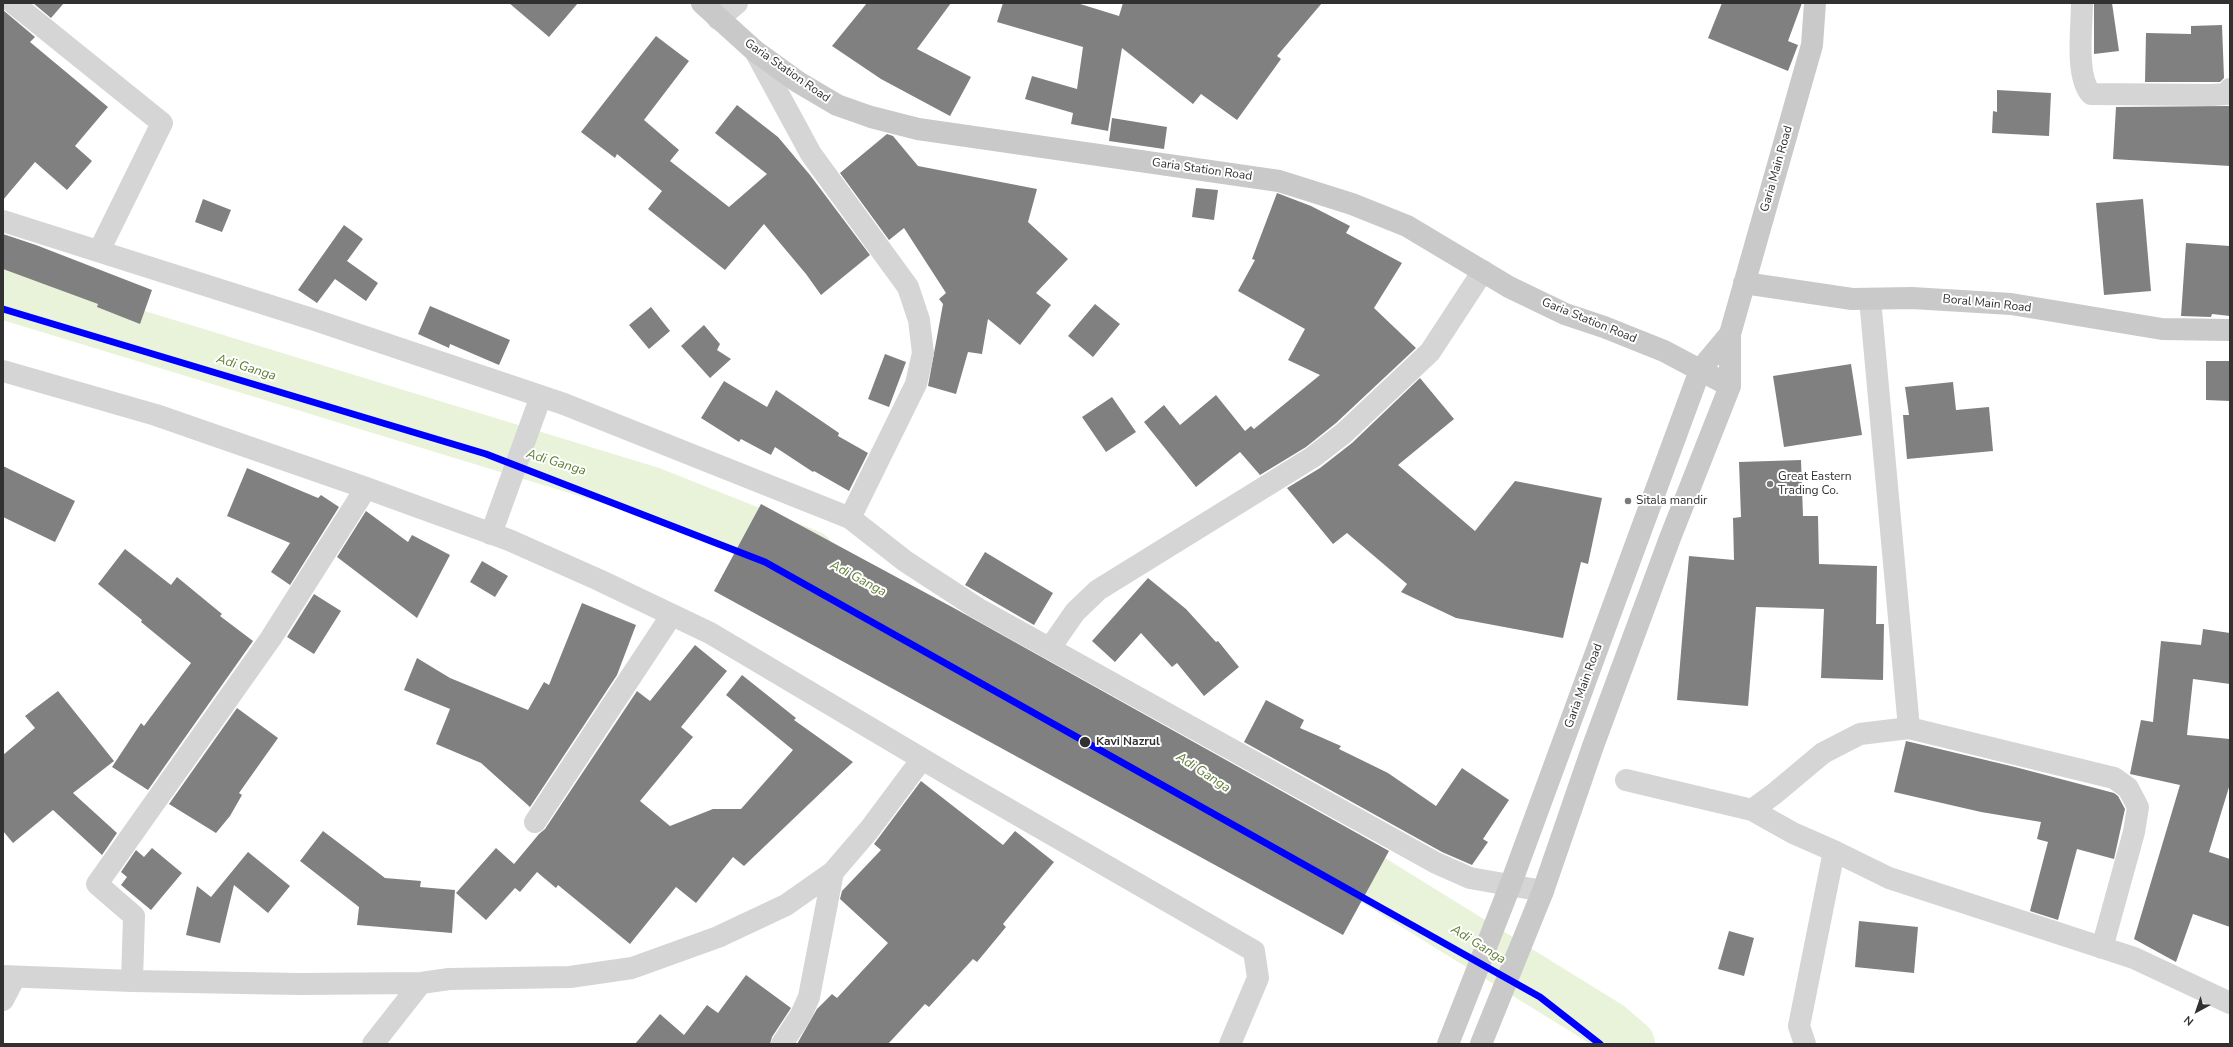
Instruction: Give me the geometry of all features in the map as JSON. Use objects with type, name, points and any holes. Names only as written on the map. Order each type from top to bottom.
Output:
[{"type":"main road","name":"Garia Station Road","points":[[702,3],[755,51],[798,82],[837,106],[871,117],[918,128],[1280,181],[1352,204],[1407,226],[1509,287],[1565,314],[1604,327],[1664,351],[1730,386]]},
{"type":"main road","name":"Garia Main Road","points":[[1481,1044],[1543,891],[1591,752],[1670,538],[1730,386],[1730,334],[1812,45],[1815,3]]},
{"type":"main road","name":"Boral Main Road","points":[[1744,283],[1852,299],[1912,298],[2011,304],[2162,329],[2230,330]]},
{"type":"main road","name":"Garia Main Road","points":[[1448,1044],[1510,886],[1700,370],[1730,334]]},
{"type":"street","points":[[13,3],[162,122],[99,252]]},
{"type":"street","points":[[718,19],[737,3]]},
{"type":"street","points":[[2082,3],[2082,74],[2086,88],[2091,94],[2211,95],[2227,94],[2230,89]]},
{"type":"street","points":[[755,51],[811,154],[908,287],[919,320],[923,353],[916,384],[850,518]]},
{"type":"street","points":[[3,221],[315,320],[541,396],[850,518],[905,561],[971,604],[1436,863],[1470,878],[1543,891]]},
{"type":"street","points":[[1050,648],[1075,612],[1098,590],[1313,457],[1344,433],[1430,352],[1484,271]]},
{"type":"street","points":[[1870,299],[1909,728]]},
{"type":"street","points":[[3,371],[156,415],[366,488],[491,534],[599,580],[671,616],[710,633],[922,759],[1254,951],[1258,978],[1230,1044]]},
{"type":"street","points":[[491,534],[541,396]]},
{"type":"street","points":[[132,982],[134,916],[97,884],[271,638],[366,488]]},
{"type":"street","points":[[535,822],[671,616]]},
{"type":"street","points":[[1752,810],[1774,794],[1823,753],[1860,734],[1909,728],[2114,778],[2128,788],[2138,807],[2134,832],[2102,948]]},
{"type":"street","points":[[3,1000],[9,976],[132,982],[298,984],[421,983],[449,979],[570,977],[632,968],[718,937],[786,905],[833,872],[868,830],[922,759]]},
{"type":"street","points":[[1626,780],[1752,810],[1792,833],[1890,878],[2134,958],[2230,1003]]},
{"type":"street","points":[[1805,1044],[1799,1026],[1834,851]]},
{"type":"street","points":[[782,1044],[801,1014],[809,997],[833,872]]},
{"type":"street","points":[[372,1044],[421,983]]},
{"type":"building","points":[[33,3],[64,3],[51,18]]},
{"type":"building","points":[[509,3],[578,3],[549,37]]},
{"type":"building","points":[[867,3],[951,3],[917,49],[971,77],[950,116],[881,79],[832,46]]},
{"type":"building","points":[[1003,3],[1077,3],[1119,16],[1123,3],[1322,3],[1277,56],[1281,59],[1237,120],[1201,94],[1193,104],[1122,48],[1108,131],[1071,124],[1073,113],[1025,99],[1032,76],[1077,89],[1083,47],[997,22]]},
{"type":"building","points":[[1722,3],[1802,3],[1788,41],[1798,45],[1788,71],[1708,38]]},
{"type":"building","points":[[2094,3],[2112,3],[2119,51],[2094,54]]},
{"type":"building","points":[[3,10],[35,37],[30,42],[108,107],[75,146],[92,161],[67,190],[35,162],[3,200]]},
{"type":"building","points":[[2222,25],[2224,78],[2220,82],[2145,82],[2146,33],[2191,34],[2191,26]]},
{"type":"building","points":[[656,36],[689,61],[644,120],[679,150],[670,161],[729,207],[767,174],[715,133],[737,105],[778,137],[810,175],[870,255],[821,295],[806,274],[764,224],[725,270],[648,209],[662,191],[617,154],[615,158],[581,132]]},
{"type":"building","points":[[1997,90],[2051,93],[2049,136],[1992,133],[1993,111],[1997,112]]},
{"type":"building","points":[[2230,106],[2230,166],[2113,159],[2116,107]]},
{"type":"building","points":[[1112,118],[1167,127],[1164,149],[1109,141]]},
{"type":"building","points":[[887,134],[893,136],[918,166],[1037,189],[1028,222],[1068,259],[1036,293],[1051,305],[1020,345],[988,319],[982,354],[968,352],[956,394],[928,386],[943,304],[939,299],[946,293],[904,228],[889,240],[840,173]]},
{"type":"building","points":[[1196,188],[1218,190],[1214,220],[1192,217]]},
{"type":"building","points":[[1277,193],[1311,206],[1350,226],[1346,233],[1402,263],[1374,308],[1416,348],[1336,423],[1306,447],[1260,475],[1240,452],[1196,487],[1144,422],[1164,405],[1180,425],[1216,395],[1245,431],[1251,426],[1254,429],[1320,375],[1288,360],[1305,329],[1238,291],[1255,260],[1252,259]]},
{"type":"building","points":[[203,199],[231,210],[222,232],[195,222]]},
{"type":"building","points":[[2143,199],[2151,291],[2104,295],[2096,203]]},
{"type":"building","points":[[344,225],[363,239],[347,261],[378,283],[366,301],[335,279],[317,303],[298,290]]},
{"type":"building","points":[[3,234],[36,245],[152,290],[140,324],[97,307],[98,304],[3,269]]},
{"type":"building","points":[[2186,243],[2230,246],[2230,316],[2212,314],[2211,317],[2181,316]]},
{"type":"building","points":[[1095,304],[1120,324],[1093,357],[1068,336]]},
{"type":"building","points":[[430,306],[510,340],[499,365],[450,344],[449,348],[418,334]]},
{"type":"building","points":[[651,307],[670,331],[649,349],[629,325]]},
{"type":"building","points":[[704,325],[720,344],[717,350],[731,359],[710,378],[681,346]]},
{"type":"building","points":[[885,354],[906,362],[889,407],[868,399]]},
{"type":"building","points":[[2206,361],[2230,361],[2230,401],[2206,400]]},
{"type":"building","points":[[1851,364],[1862,435],[1784,447],[1773,376]]},
{"type":"building","points":[[1420,378],[1454,419],[1398,465],[1475,531],[1515,481],[1602,498],[1588,564],[1581,562],[1563,638],[1456,618],[1401,592],[1407,584],[1347,533],[1333,544],[1287,488],[1320,468],[1352,443]]},
{"type":"building","points":[[724,381],[767,407],[776,390],[839,433],[838,436],[868,453],[849,491],[814,471],[813,472],[775,447],[771,455],[741,439],[739,442],[701,418]]},
{"type":"building","points":[[1953,382],[1956,410],[1989,407],[1993,451],[1907,459],[1903,415],[1909,415],[1905,387]]},
{"type":"building","points":[[1112,397],[1136,432],[1106,452],[1082,417]]},
{"type":"building","points":[[1801,460],[1803,516],[1818,516],[1819,564],[1877,566],[1876,624],[1884,624],[1883,680],[1821,678],[1824,609],[1756,607],[1748,706],[1677,700],[1689,556],[1734,560],[1733,518],[1741,517],[1739,462]]},
{"type":"building","points":[[3,466],[75,501],[55,542],[3,517]]},
{"type":"building","points":[[247,468],[318,498],[321,495],[339,507],[290,585],[271,572],[290,543],[227,516]]},
{"type":"building","points":[[761,504],[952,607],[1389,851],[1343,935],[714,591]]},
{"type":"building","points":[[366,511],[408,542],[412,535],[450,555],[417,618],[337,557]]},
{"type":"building","points":[[125,549],[171,585],[177,577],[222,614],[220,616],[253,641],[148,790],[112,767],[141,723],[144,726],[191,663],[98,584]]},
{"type":"building","points":[[985,552],[1053,593],[1034,625],[965,585]]},
{"type":"building","points":[[482,561],[508,576],[495,597],[470,582]]},
{"type":"building","points":[[1148,578],[1186,609],[1216,642],[1218,641],[1239,667],[1204,696],[1177,663],[1172,667],[1141,633],[1115,662],[1092,641]]},
{"type":"building","points":[[314,594],[341,611],[314,654],[287,637]]},
{"type":"building","points":[[582,603],[636,625],[617,675],[530,807],[481,763],[436,744],[450,709],[404,690],[417,658],[450,678],[528,710],[544,682],[549,685]]},
{"type":"building","points":[[2203,629],[2230,633],[2230,684],[2193,679],[2187,735],[2230,739],[2230,784],[2209,852],[2230,859],[2230,927],[2193,914],[2176,962],[2134,939],[2180,785],[2130,774],[2141,720],[2153,722],[2161,641],[2201,645]]},
{"type":"building","points":[[695,645],[727,671],[681,727],[693,737],[640,801],[670,826],[713,809],[741,809],[793,750],[726,695],[742,675],[796,718],[794,720],[853,762],[744,866],[733,857],[696,903],[676,887],[630,944],[558,885],[556,888],[537,872],[520,892],[515,888],[486,920],[456,893],[496,848],[514,864],[545,829],[637,691],[650,701]]},
{"type":"building","points":[[58,691],[114,761],[73,793],[117,833],[102,855],[53,810],[13,843],[3,831],[3,755],[35,728],[25,716]]},
{"type":"building","points":[[1266,700],[1304,720],[1300,728],[1341,746],[1339,749],[1388,773],[1436,806],[1462,768],[1509,800],[1483,839],[1488,842],[1472,865],[1442,852],[1244,742]]},
{"type":"building","points":[[237,708],[278,738],[239,793],[242,795],[230,816],[216,833],[169,804]]},
{"type":"building","points":[[1906,741],[2015,767],[2114,793],[2118,796],[2125,809],[2114,859],[2077,849],[2058,920],[2030,911],[2048,842],[2037,839],[2041,822],[1981,812],[1894,792]]},
{"type":"building","points":[[921,781],[1003,845],[1015,831],[1054,862],[1003,924],[1006,927],[977,962],[973,959],[929,1007],[925,1004],[888,1044],[797,1044],[817,1009],[832,994],[837,998],[888,943],[840,899],[842,891],[881,850],[874,844]]},
{"type":"building","points":[[323,831],[385,878],[421,881],[420,887],[455,890],[452,933],[357,925],[359,907],[300,861]]},
{"type":"building","points":[[152,848],[182,873],[151,910],[121,885],[127,877],[121,872],[136,850],[144,857]]},
{"type":"building","points":[[248,852],[290,886],[268,913],[234,885],[220,943],[186,935],[197,886],[211,897]]},
{"type":"building","points":[[1859,921],[1918,927],[1914,973],[1855,967]]},
{"type":"building","points":[[1729,931],[1754,938],[1744,976],[1718,969]]},
{"type":"building","points":[[746,975],[791,1008],[772,1037],[770,1044],[635,1044],[660,1014],[684,1035],[707,1005],[718,1013]]},
{"type":"waterway","name":"Adi Ganga","points":[[3,294],[652,492],[810,555]]},
{"type":"waterway","name":"Adi Ganga","points":[[1315,844],[1609,1026],[1630,1044]]},
{"type":"transit line","points":[[3,309],[486,454],[765,562],[1540,997],[1600,1044]]},
{"type":"place","name":"Great Eastern Trading Co.","points":[[1770,484]]},
{"type":"place","name":"Sitala mandir","points":[[1628,501]]},
{"type":"place","name":"Kavi Nazrul","points":[[1085,742]]}]
